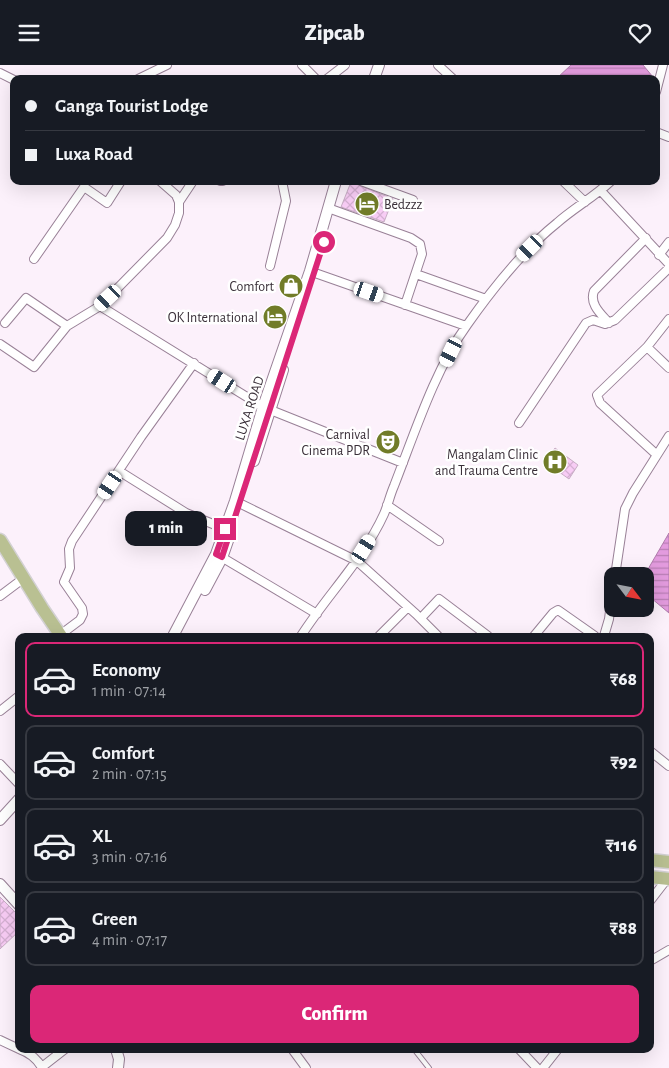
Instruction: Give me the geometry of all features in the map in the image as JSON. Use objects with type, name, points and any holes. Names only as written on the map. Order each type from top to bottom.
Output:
[{"type":"main road","points":[[0,540],[59,633]]},
{"type":"main road","points":[[654,860],[669,862]]},
{"type":"main road","points":[[654,877],[668,878]]},
{"type":"street","points":[[146,75],[167,65]]},
{"type":"street","points":[[302,65],[312,75]]},
{"type":"street","points":[[332,75],[345,65]]},
{"type":"street","points":[[438,65],[449,75]]},
{"type":"street","points":[[34,259],[84,187],[107,203],[118,185]]},
{"type":"street","points":[[0,344],[34,367],[67,326],[100,306],[167,238],[176,225],[179,202],[176,195],[165,185]]},
{"type":"street","points":[[179,202],[190,185]]},
{"type":"street","points":[[270,266],[286,201],[283,185]]},
{"type":"street","name":"LUXA ROAD","points":[[175,633],[219,556],[225,529],[238,502],[266,408],[331,209],[335,185]]},
{"type":"street","points":[[266,408],[315,273],[331,209],[340,185]]},
{"type":"street","points":[[373,185],[413,200]]},
{"type":"street","points":[[567,185],[585,202]]},
{"type":"street","points":[[303,633],[357,561],[372,537],[440,375],[466,326],[521,257],[557,223],[607,185]]},
{"type":"street","points":[[601,191],[669,264]]},
{"type":"street","points":[[331,209],[416,240],[420,244],[422,249],[416,274],[405,305]]},
{"type":"street","points":[[609,323],[592,299],[594,291],[646,238]]},
{"type":"street","points":[[659,255],[669,242]]},
{"type":"street","points":[[519,423],[583,326],[593,320],[602,324],[615,320],[669,268]]},
{"type":"street","points":[[315,273],[466,326]]},
{"type":"street","points":[[416,274],[486,299]]},
{"type":"street","points":[[5,323],[26,298],[67,326]]},
{"type":"street","points":[[100,306],[266,408],[403,463]]},
{"type":"street","points":[[657,455],[600,403],[598,399],[599,392],[647,347],[669,319]]},
{"type":"street","points":[[647,347],[669,368]]},
{"type":"street","points":[[63,633],[80,620],[83,614],[82,608],[64,582],[70,568],[69,549],[72,541],[141,437],[194,363]]},
{"type":"street","points":[[616,567],[625,509],[669,436]]},
{"type":"street","points":[[119,471],[186,513],[225,529]]},
{"type":"street","points":[[181,633],[219,556],[238,502],[357,561],[435,633]]},
{"type":"street","points":[[387,505],[440,541]]},
{"type":"street","points":[[219,556],[316,614]]},
{"type":"street","points":[[0,596],[24,578]]},
{"type":"street","points":[[421,618],[439,599],[484,633]]},
{"type":"street","points":[[382,633],[408,607]]},
{"type":"street","points":[[536,633],[553,613],[558,611],[591,633]]},
{"type":"street","points":[[605,633],[609,617]]},
{"type":"street","points":[[0,699],[3,709],[15,699]]},
{"type":"street","points":[[654,757],[669,766]]},
{"type":"street","points":[[0,764],[15,780]]},
{"type":"street","points":[[0,820],[15,803]]},
{"type":"street","points":[[654,896],[668,878]]},
{"type":"street","points":[[0,884],[15,901]]},
{"type":"street","points":[[654,959],[669,950]]},
{"type":"street","points":[[1,1043],[15,1048]]},
{"type":"street","points":[[29,1053],[37,1059],[42,1067],[60,1053]]},
{"type":"street","points":[[117,1053],[118,1068]]},
{"type":"street","points":[[295,1053],[306,1068]]},
{"type":"street","points":[[523,1053],[537,1068]]},
{"type":"street","points":[[544,1068],[555,1053]]},
{"type":"lane","points":[[417,1053],[430,1068]]},
{"type":"shaded area","points":[[571,65],[643,65],[651,75],[560,75]]},
{"type":"shaded area","points":[[669,533],[669,613],[654,600],[654,567],[649,567]]},
{"type":"building","name":"Bedzzz","points":[[350,185],[358,185],[393,199],[384,222],[341,207]]},
{"type":"building","points":[[555,448],[578,465],[569,479],[545,462]]},
{"type":"building","points":[[0,897],[15,912],[15,935],[0,949]]},
{"type":"place","name":"Bedzzz","points":[[367,204]]},
{"type":"place","name":"Comfort","points":[[291,286]]},
{"type":"place","name":"OK International","points":[[275,317]]},
{"type":"place","name":"Carnival Cinema PDR","points":[[388,442]]},
{"type":"place","name":"Mangalam Clinic and Trauma Centre","points":[[555,462]]},
{"type":"route","points":[[225,529],[216,554],[222,557],[324,242]]}]
